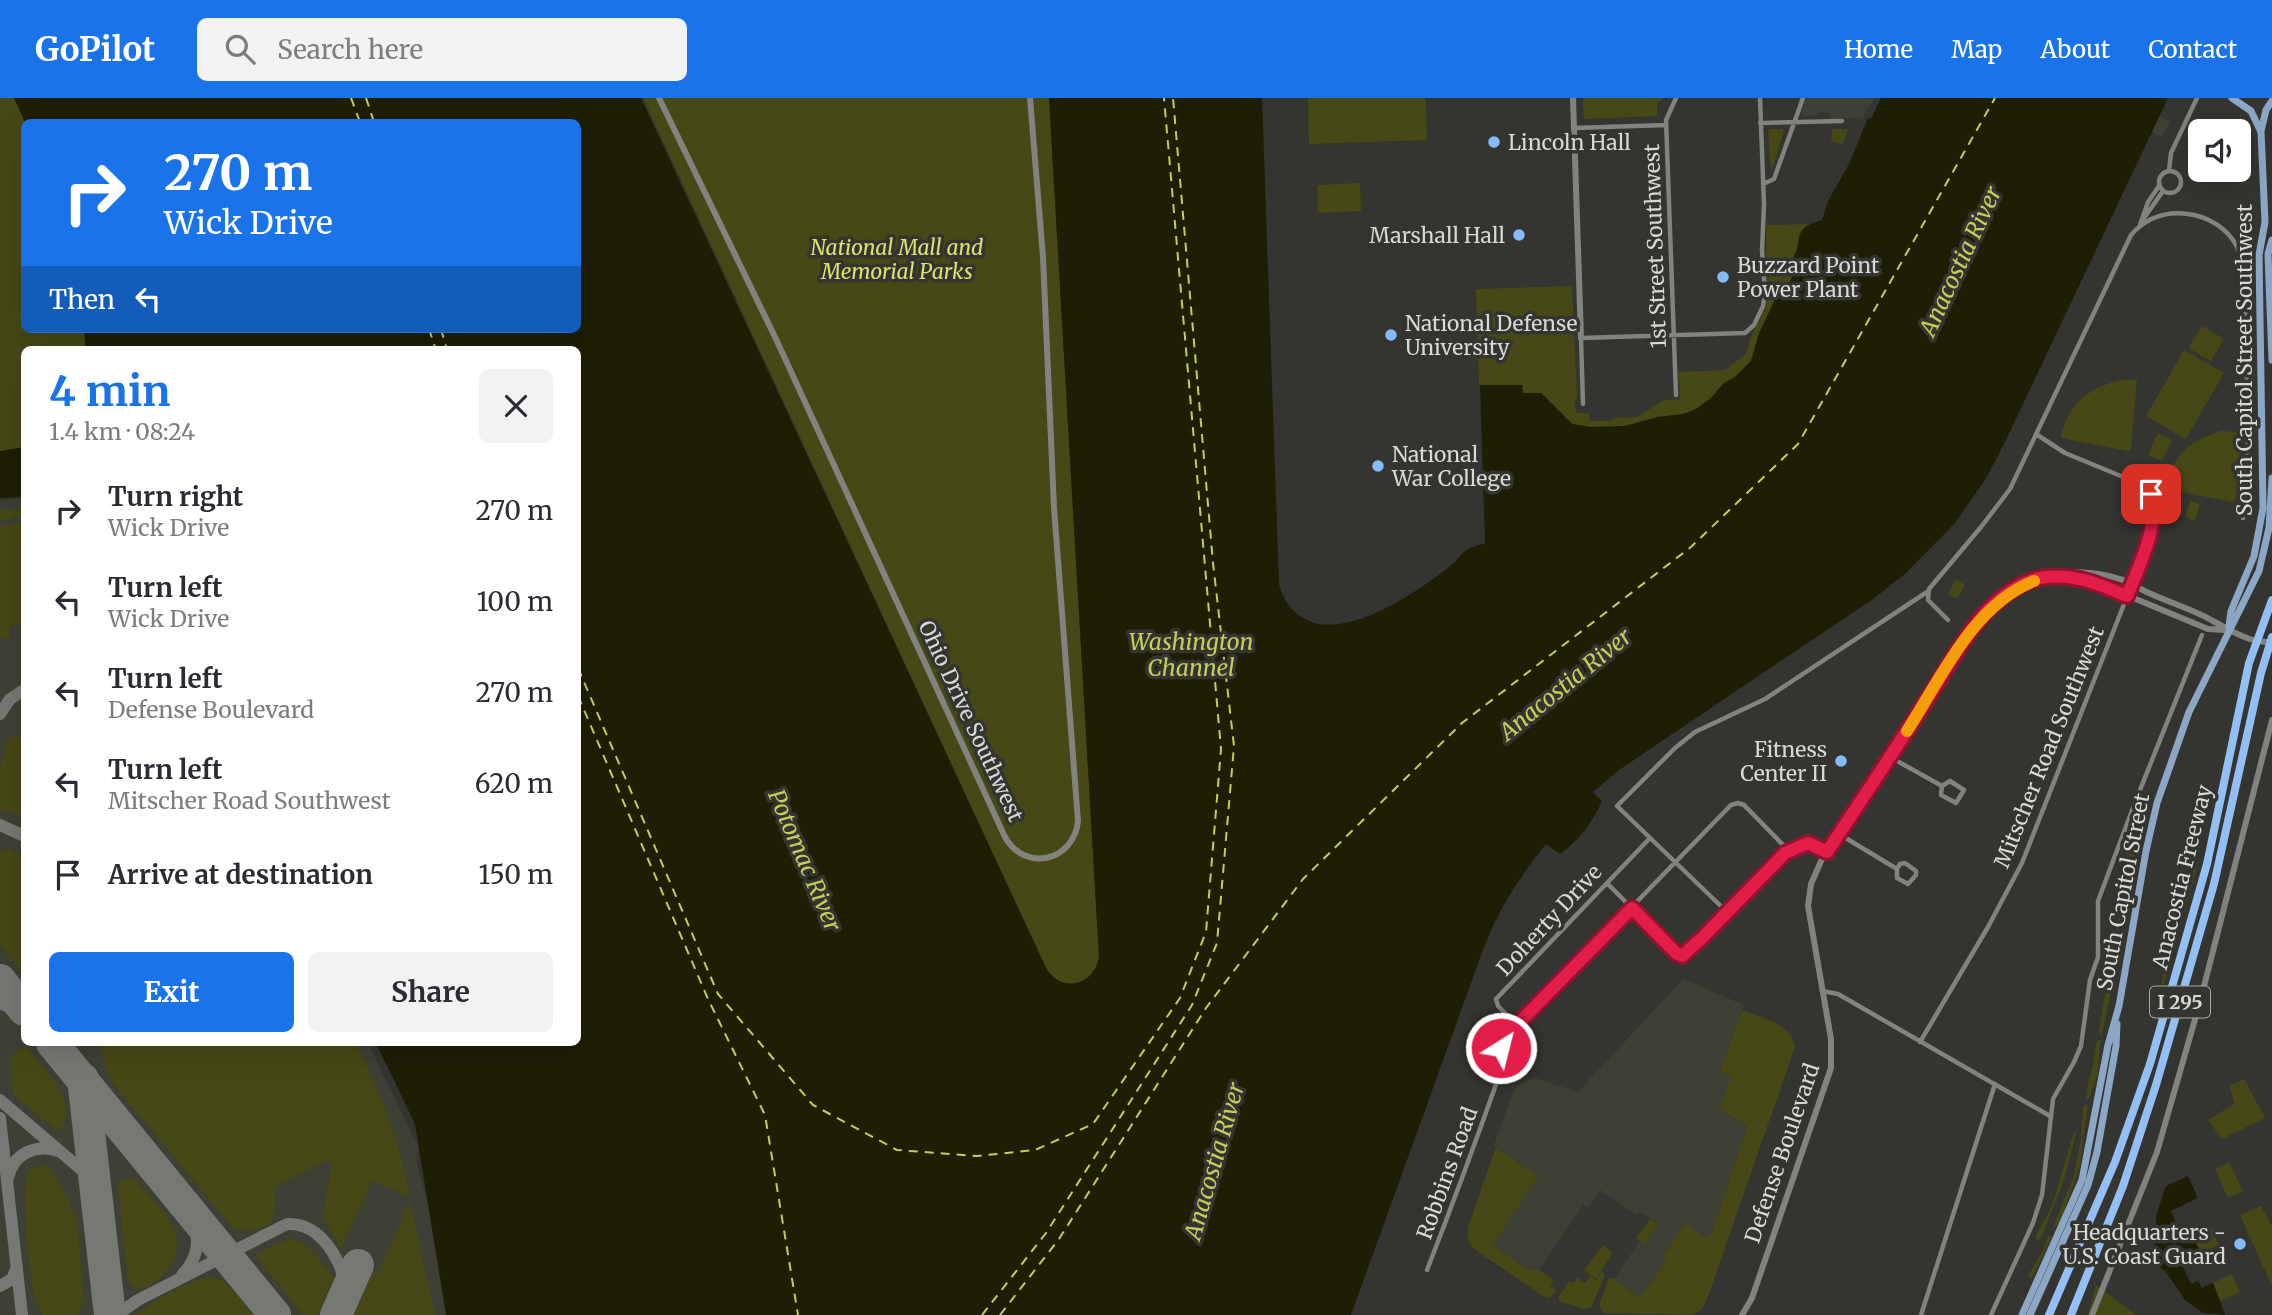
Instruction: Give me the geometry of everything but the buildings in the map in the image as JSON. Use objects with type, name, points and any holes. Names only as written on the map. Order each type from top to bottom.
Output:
[{"type":"highway","name":"Anacostia Freeway","points":[[2047,1315],[2088,1217],[2101,1194],[2145,1080],[2199,897],[2242,698],[2259,631],[2272,600]]},
{"type":"highway","name":"Anacostia Freeway","points":[[2072,1314],[2130,1168],[2160,1072],[2214,884],[2272,637]]},
{"type":"main road","points":[[2232,98],[2251,111],[2261,132]]},
{"type":"main road","points":[[2261,132],[2264,114],[2272,101]]},
{"type":"main road","name":"South Capitol Street Southwest","points":[[2228,630],[2231,611],[2254,556],[2263,508],[2259,255],[2265,226],[2261,132]]},
{"type":"main road","points":[[2263,199],[2272,213]]},
{"type":"main road","points":[[2272,240],[2267,258],[2272,360]]},
{"type":"main road","points":[[2228,630],[2240,614],[2263,557],[2270,520],[2272,478]]},
{"type":"main road","name":"South Capitol Street","points":[[2119,1006],[2157,803],[2183,727],[2228,630]]},
{"type":"main road","points":[[2022,1315],[2082,1180],[2108,1045],[2119,1006]]},
{"type":"main road","points":[[2030,1315],[2079,1210],[2091,1177],[2116,1046],[2119,1006]]},
{"type":"street","name":"Ohio Drive Southwest","points":[[659,98],[771,327],[1005,837],[1020,854],[1040,859],[1054,857],[1066,849],[1076,835],[1078,821],[1055,530],[1041,235],[1030,98]]},
{"type":"street","points":[[1573,98],[1583,404]]},
{"type":"street","name":"1st Street Southwest","points":[[1676,98],[1668,114],[1667,125],[1676,395]]},
{"type":"street","points":[[1581,338],[1749,331],[1762,309],[1765,297],[1760,98]]},
{"type":"street","points":[[1763,184],[1773,179],[1802,98]]},
{"type":"street","points":[[2169,171],[2171,153],[2197,98]]},
{"type":"street","points":[[1760,123],[1842,121]]},
{"type":"street","points":[[1574,128],[1667,125]]},
{"type":"street","points":[[1727,912],[1617,806],[1681,742],[1705,725],[1765,699],[1927,592],[2006,495],[2131,235],[2140,225],[2148,202],[2161,188],[2162,175],[2169,171],[2178,174],[2181,184],[2176,192],[2169,194],[2161,188]]},
{"type":"street","points":[[2140,225],[2165,214],[2192,214],[2208,219],[2222,228],[2236,245],[2244,270],[2245,305],[2248,454],[2243,518]]},
{"type":"street","name":"Mitscher Road Southwest","points":[[1920,1042],[1988,927],[2022,863],[2132,584],[2154,520],[2155,505],[2145,486],[2065,453],[2036,434]]},
{"type":"street","name":"Defense Boulevard","points":[[1742,1315],[1752,1298],[1830,1073],[1831,1043],[1808,900],[1815,874],[1979,620],[2008,594],[2041,578],[2058,573],[2082,572],[2132,584],[2228,630]]},
{"type":"street","name":"Defense Boulevard","points":[[2041,578],[2081,578],[2208,629],[2228,630]]},
{"type":"street","points":[[1927,592],[1928,600],[1948,620]]},
{"type":"street","points":[[2228,630],[2254,640],[2272,642]]},
{"type":"street","points":[[1991,1315],[2033,1223],[2042,1195],[2053,1099],[2081,1045],[2090,980],[2099,953],[2098,901],[2202,635]]},
{"type":"street","points":[[2092,1315],[2152,1168],[2200,1002],[2272,720]]},
{"type":"street","points":[[1890,757],[1942,786]]},
{"type":"street","points":[[1950,781],[1964,789],[1955,803],[1941,795],[1942,786],[1950,781]]},
{"type":"street","name":"Robbins Road","points":[[1427,1270],[1501,1069],[1503,1040],[1735,803],[1744,805],[1789,850]]},
{"type":"street","points":[[1839,834],[1897,869]]},
{"type":"street","name":"Doherty Drive","points":[[1517,1025],[1498,1006],[1496,999],[1650,838]]},
{"type":"street","points":[[1606,883],[1682,956],[1789,850],[1808,843],[1827,852]]},
{"type":"street","points":[[1905,863],[1916,875],[1908,884],[1897,878],[1897,869],[1900,864],[1905,863]]},
{"type":"street","points":[[1822,992],[1838,994],[2050,1116]]},
{"type":"street","points":[[1921,1315],[1994,1084]]},
{"type":"shaded area","points":[[1806,98],[1876,98],[1866,109],[1863,118],[1831,119],[1830,113],[1803,116],[1801,113]]},
{"type":"shaded area","points":[[2138,105],[2170,121],[2162,137],[2152,132]]},
{"type":"shaded area","points":[[21,498],[21,1046],[369,1046],[418,1146],[417,1165],[430,1211],[447,1315],[0,1315],[0,500]]},
{"type":"shaded area","points":[[1683,979],[1744,1005],[1720,1071],[1732,1076],[1720,1109],[1747,1126],[1713,1229],[1708,1238],[1685,1223],[1662,1257],[1666,1260],[1640,1298],[1614,1279],[1639,1242],[1644,1245],[1658,1224],[1640,1212],[1637,1215],[1600,1190],[1588,1208],[1583,1205],[1538,1272],[1530,1270],[1492,1245],[1538,1176],[1494,1145],[1512,1094],[1518,1085],[1535,1078],[1578,1092]]},
{"type":"green space","points":[[0,98],[14,98],[24,119],[21,119],[21,333],[84,333],[86,346],[21,346],[21,448],[0,451]]},
{"type":"green space","name":"National Mall and Memorial Parks","points":[[643,98],[1049,98],[1099,957],[1092,974],[1078,983],[1062,982],[1047,970]]},
{"type":"green space","points":[[1308,98],[1426,98],[1427,140],[1309,144]]},
{"type":"green space","points":[[1583,98],[1664,98],[1657,103],[1657,116],[1584,119]]},
{"type":"green space","points":[[1770,129],[1784,131],[1771,173],[1768,132]]},
{"type":"green space","points":[[1832,129],[1848,129],[1843,144],[1831,141]]},
{"type":"green space","points":[[1360,183],[1361,211],[1318,213],[1317,185]]},
{"type":"green space","points":[[1808,224],[1801,232],[1798,264],[1786,289],[1782,287],[1759,333],[1751,361],[1694,410],[1625,426],[1591,427],[1572,424],[1541,393],[1523,393],[1522,385],[1479,385],[1476,289],[1572,286],[1577,396],[1574,404],[1577,413],[1589,413],[1589,421],[1611,421],[1613,418],[1637,417],[1664,400],[1680,399],[1678,372],[1725,370],[1746,354],[1750,339],[1766,307],[1766,225]]},
{"type":"green space","points":[[2202,326],[2224,339],[2211,361],[2188,348]]},
{"type":"green space","points":[[2184,350],[2224,373],[2186,439],[2146,416]]},
{"type":"green space","points":[[2123,380],[2137,380],[2131,449],[2128,451],[2061,438],[2069,415],[2082,398],[2100,387]]},
{"type":"green space","points":[[2221,431],[2241,432],[2236,499],[2232,502],[2166,489],[2173,467],[2184,451],[2199,440]]},
{"type":"green space","points":[[2158,433],[2172,440],[2162,461],[2148,455]]},
{"type":"green space","points":[[2190,501],[2200,504],[2195,521],[2185,517]]},
{"type":"green space","points":[[0,510],[21,510],[21,517],[0,520]]},
{"type":"green space","points":[[21,523],[21,624],[10,626],[10,640],[0,637],[0,526]]},
{"type":"green space","points":[[1956,579],[1965,585],[1957,599],[1948,594]]},
{"type":"green space","points":[[16,735],[21,739],[21,814],[0,810],[0,769],[8,739]]},
{"type":"green space","points":[[2210,785],[2214,793],[2208,806],[2208,816],[2202,824],[2196,872],[2161,994],[2175,898],[2187,874],[2197,821],[2209,802],[2207,794]]},
{"type":"green space","points":[[2145,812],[2135,854],[2129,867],[2109,1002],[2101,1037],[2099,1032],[2108,961],[2121,910],[2136,823]]},
{"type":"green space","points":[[4,849],[17,851],[21,855],[21,971],[0,945],[0,850],[4,854]]},
{"type":"green space","points":[[1742,1010],[1782,1027],[1793,1039],[1795,1047],[1706,1302],[1701,1310],[1692,1315],[1604,1313],[1599,1306],[1609,1278],[1640,1298],[1666,1260],[1662,1257],[1685,1223],[1707,1238],[1713,1229],[1747,1126],[1720,1109],[1731,1076],[1720,1071]]},
{"type":"green space","points":[[2101,1039],[2097,1076],[2087,1099],[2096,1044]]},
{"type":"green space","points":[[101,1046],[357,1046],[395,1137],[410,1197],[372,1180],[341,1249],[323,1217],[332,1163],[328,1160],[275,1187],[274,1213],[266,1225],[249,1230],[233,1228],[111,1081]]},
{"type":"green space","points":[[27,1047],[62,1095],[66,1117],[62,1128],[56,1130],[13,1094],[10,1061],[16,1050]]},
{"type":"green space","points":[[2244,1079],[2265,1118],[2222,1139],[2208,1120],[2234,1104],[2230,1086]]},
{"type":"green space","points":[[2088,1104],[2080,1166],[2059,1225],[2053,1227],[2073,1178],[2081,1139],[2083,1107]]},
{"type":"green space","points":[[2074,1132],[2076,1134],[2063,1183],[2041,1238],[2037,1241],[2036,1236],[2052,1206]]},
{"type":"green space","points":[[1496,1147],[1538,1176],[1493,1245],[1529,1270],[1539,1270],[1554,1280],[1550,1286],[1557,1290],[1550,1298],[1543,1296],[1474,1249],[1468,1240],[1468,1227]]},
{"type":"green space","points":[[2229,1162],[2243,1191],[2228,1198],[2215,1169]]},
{"type":"green space","points":[[45,1166],[50,1168],[76,1213],[84,1300],[77,1315],[43,1315],[34,1295],[26,1230],[25,1192],[30,1170]]},
{"type":"green space","points":[[129,1178],[136,1180],[161,1209],[176,1238],[177,1248],[171,1265],[159,1279],[142,1289],[131,1286],[128,1278],[118,1187],[121,1181]]},
{"type":"green space","points":[[410,1201],[435,1315],[354,1315],[373,1272],[378,1274]]},
{"type":"green space","points":[[2261,1206],[2272,1226],[2272,1286],[2240,1215]]},
{"type":"green space","points":[[1650,1219],[1658,1224],[1644,1245],[1636,1238]]},
{"type":"green space","points":[[2211,1227],[2219,1245],[2201,1253],[2192,1236]]},
{"type":"green space","points":[[2048,1235],[2051,1237],[2049,1243],[2030,1278],[2028,1276]]},
{"type":"green space","points":[[290,1238],[309,1248],[334,1278],[317,1315],[303,1315],[257,1258],[257,1254]]},
{"type":"green space","points":[[1603,1245],[1613,1253],[1596,1279],[1584,1270]]},
{"type":"green space","points":[[1602,1271],[1605,1275],[1591,1308],[1583,1309],[1559,1301],[1559,1296],[1569,1281],[1574,1283],[1577,1278],[1585,1283],[1590,1276],[1596,1280]]},
{"type":"green space","points":[[2232,1274],[2240,1292],[2221,1301],[2213,1283]]},
{"type":"green space","points":[[207,1277],[228,1285],[253,1315],[136,1315],[170,1293]]},
{"type":"green space","points":[[2096,1285],[2136,1315],[2088,1315]]},
{"type":"water","points":[[14,98],[641,98],[1047,970],[1062,982],[1070,984],[1078,983],[1092,974],[1099,957],[1049,98],[1262,98],[1279,584],[1283,596],[1294,611],[1309,621],[1326,625],[1365,617],[1405,598],[1440,574],[1465,551],[1485,543],[1480,385],[1522,385],[1523,393],[1541,393],[1572,424],[1591,427],[1625,426],[1694,410],[1710,399],[1724,383],[1735,377],[1751,361],[1759,333],[1781,287],[1786,289],[1798,265],[1791,261],[1801,232],[1822,220],[1828,201],[1849,164],[1868,118],[1871,119],[1881,98],[2168,98],[2004,444],[1985,480],[1955,523],[1905,574],[1873,599],[1619,770],[1593,792],[1602,801],[1579,837],[1560,854],[1546,844],[1519,880],[1496,919],[1484,947],[1351,1315],[446,1315],[415,1124],[377,1046],[581,1046],[581,346],[86,346],[84,333],[581,333],[581,119],[24,119]]},
{"type":"water","points":[[21,448],[21,497],[0,498],[0,451]]},
{"type":"water","points":[[2188,1176],[2198,1198],[2171,1211],[2180,1231],[2188,1229],[2201,1253],[2181,1263],[2191,1284],[2198,1281],[2202,1288],[2213,1283],[2225,1315],[2203,1313],[2185,1300],[2166,1272],[2153,1262],[2151,1255],[2157,1237],[2156,1216],[2165,1188]]},
{"type":"ferry route","points":[[351,98],[359,119]]},
{"type":"ferry route","points":[[366,98],[373,119]]},
{"type":"ferry route","points":[[581,675],[718,994],[813,1105],[897,1150],[977,1156],[1035,1150],[1093,1124],[1180,998],[1206,932],[1221,749],[1164,98]]},
{"type":"ferry route","points":[[982,1315],[1046,1233],[1192,1005],[1217,943],[1234,746],[1213,563],[1173,98]]},
{"type":"ferry route","points":[[1000,1315],[1059,1239],[1206,1008],[1303,879],[1462,723],[1691,547],[1798,444],[1995,98]]},
{"type":"ferry route","points":[[430,333],[435,346]]},
{"type":"ferry route","points":[[442,333],[446,346]]},
{"type":"ferry route","points":[[581,703],[708,999],[765,1115],[798,1315]]},
{"type":"taxiway","points":[[0,714],[10,699],[21,692]]},
{"type":"taxiway","points":[[0,825],[21,835]]},
{"type":"taxiway","points":[[0,1003],[21,1013]]},
{"type":"taxiway","points":[[0,1100],[83,1171],[90,1185],[102,1243]]},
{"type":"taxiway","points":[[0,1118],[22,1315]]},
{"type":"taxiway","points":[[8,1178],[15,1162],[27,1152],[42,1149],[58,1151]]},
{"type":"taxiway","points":[[182,1275],[193,1259],[197,1241],[194,1223],[185,1205]]},
{"type":"taxiway","points":[[117,1315],[138,1300],[287,1224],[310,1230],[328,1246],[340,1268],[346,1291]]},
{"type":"taxiway","points":[[0,1286],[12,1279],[17,1267]]},
{"type":"taxiway","points":[[101,1315],[107,1283]]},
{"type":"runway","points":[[0,980],[21,1006]]},
{"type":"runway","points":[[54,1046],[275,1315]]},
{"type":"runway","points":[[83,1079],[110,1315]]},
{"type":"runway","points":[[336,1315],[358,1265]]},
{"type":"slow traffic","points":[[1907,731],[1979,620],[2005,596],[2034,581]]},
{"type":"place","name":"Lincoln Hall","points":[[1494,142]]},
{"type":"place","name":"Marshall Hall","points":[[1519,235]]},
{"type":"place","name":"Buzzard Point Power Plant","points":[[1723,277]]},
{"type":"place","name":"National Defense University","points":[[1391,335]]},
{"type":"place","name":"National War College","points":[[1378,466]]},
{"type":"place","name":"Fitness Center II","points":[[1841,761]]},
{"type":"place","name":"Headquarters - U.S. Coast Guard","points":[[2240,1244]]},
{"type":"route","points":[[1501,1048],[1507,1035],[1632,908],[1682,956],[1785,853],[1808,843],[1827,852],[1947,666],[1979,620],[1996,603],[2022,585],[2041,578],[2070,576],[2090,580],[2127,596],[2154,520],[2155,505],[2151,494]]},
{"type":"water label","name":"Anacostia River","points":[[1960,261]]},
{"type":"water label","name":"Washington Channel","points":[[1191,654]]},
{"type":"water label","name":"Anacostia River","points":[[1565,684]]},
{"type":"water label","name":"Potomac River","points":[[805,860]]},
{"type":"water label","name":"Anacostia River","points":[[1214,1161]]}]
